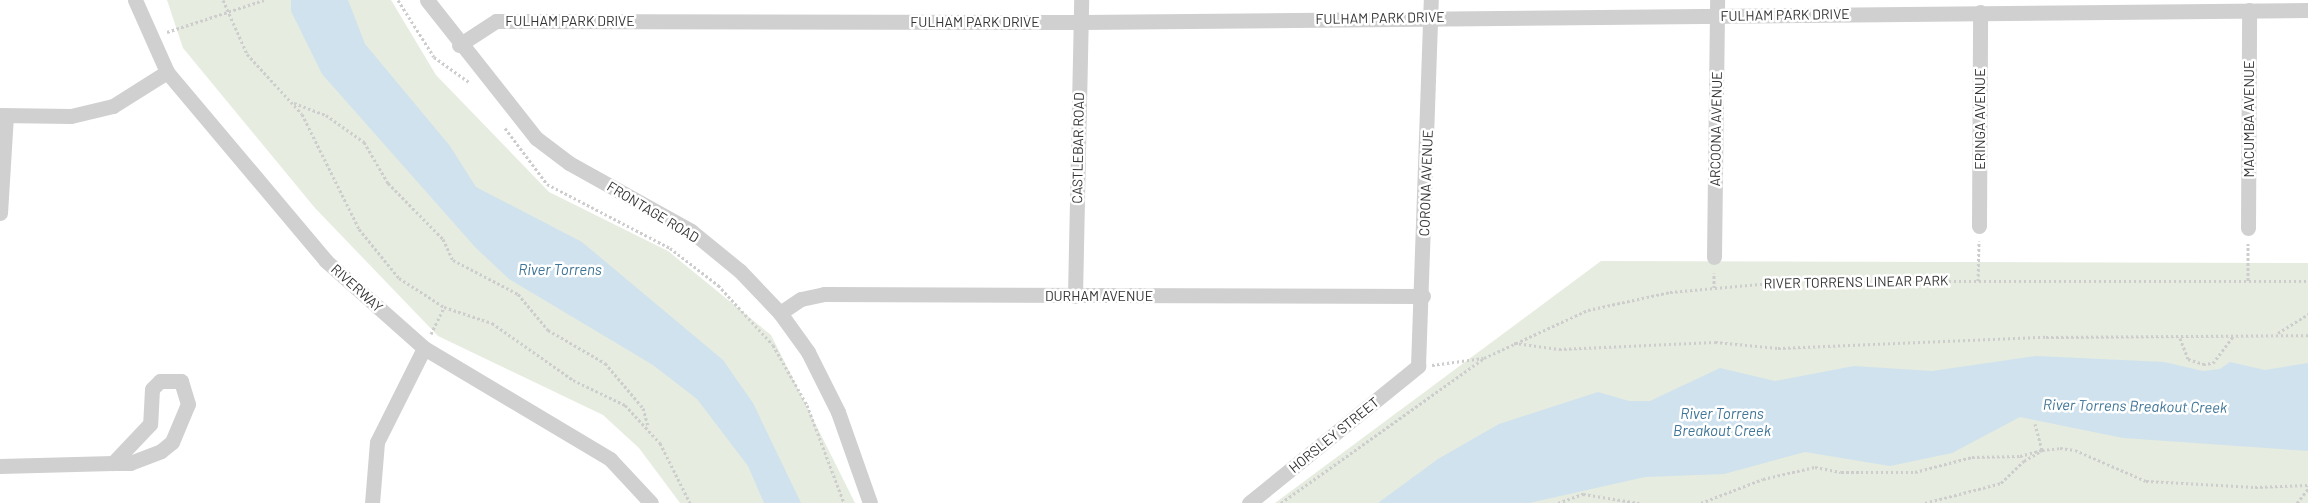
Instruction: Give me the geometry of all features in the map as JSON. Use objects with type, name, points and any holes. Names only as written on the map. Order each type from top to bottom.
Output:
[{"type":"street","name":"RIVERWAY","points":[[135,0],[149,38],[167,72],[326,261],[424,348],[610,459],[651,503]]},
{"type":"street","name":"FRONTAGE ROAD","points":[[426,0],[458,45],[536,138],[569,163],[691,232],[740,272],[780,313],[808,352],[838,412],[870,503]]},
{"type":"street","name":"CASTLEBAR ROAD","points":[[1075,296],[1081,0]]},
{"type":"street","name":"CORONA AVENUE","points":[[1418,366],[1423,296],[1431,0]]},
{"type":"street","name":"ARCOONA AVENUE","points":[[1714,257],[1717,0]]},
{"type":"street","name":"MACUMBA AVENUE","points":[[2248,228],[2249,10]]},
{"type":"street","name":"FULHAM PARK DRIVE","points":[[458,45],[496,22],[1081,22],[1431,17],[2308,10]]},
{"type":"street","name":"ERINGA AVENUE","points":[[1979,226],[1980,12]]},
{"type":"street","points":[[0,213],[3,116],[71,116],[113,106],[167,72]]},
{"type":"street","name":"DURHAM AVENUE","points":[[780,313],[801,299],[824,294],[1423,296]]},
{"type":"street","points":[[372,503],[377,442],[424,348]]},
{"type":"street","name":"HORSLEY STREET","points":[[1249,503],[1418,366]]},
{"type":"street","points":[[0,466],[113,463],[130,462],[172,442],[188,404],[181,382],[160,381],[152,389],[150,424],[113,463]]},
{"type":"path","points":[[223,0],[230,12],[247,54],[293,103],[372,247],[399,278],[444,306],[492,323],[573,380],[625,405],[648,426],[673,464],[690,503]]},
{"type":"path","points":[[149,38],[264,0]]},
{"type":"path","points":[[398,0],[434,57],[476,89]]},
{"type":"path","points":[[293,103],[326,115],[364,142],[388,183],[443,240],[453,260],[518,294],[548,330],[605,363],[643,408],[648,426]]},
{"type":"path","points":[[502,123],[547,184],[670,248],[718,285],[773,345],[807,405],[844,503]]},
{"type":"path","points":[[1978,281],[1979,226]]},
{"type":"path","points":[[2248,228],[2248,281]]},
{"type":"path","name":"RIVER TORRENS LINEAR PARK","points":[[1418,366],[1484,358],[1588,310],[1670,292],[1794,281],[2308,281]]},
{"type":"path","points":[[424,348],[444,306]]},
{"type":"path","points":[[2278,334],[2308,314]]},
{"type":"path","points":[[1513,343],[1559,349],[1715,342],[1778,348],[2046,337],[2180,338],[2278,334],[2308,335]]},
{"type":"path","points":[[2180,338],[2188,359],[2202,364],[2213,362],[2233,336]]},
{"type":"path","points":[[1281,503],[1484,358]]},
{"type":"path","points":[[2035,424],[2042,450]]},
{"type":"path","points":[[1925,503],[2001,483],[2042,450]]},
{"type":"path","points":[[1701,503],[1763,479],[1815,467],[1840,472],[1916,472],[1972,457],[2020,456],[2042,450],[2075,450],[2146,482],[2255,487],[2308,485]]},
{"type":"path","points":[[2296,503],[2308,489]]},
{"type":"path","points":[[1558,503],[1571,496],[1602,494],[1638,503]]},
{"type":"shaded area","points":[[167,0],[391,0],[436,75],[549,192],[668,251],[771,335],[855,503],[680,503],[639,448],[603,415],[438,336],[315,208],[183,48]]},
{"type":"shaded area","points":[[1601,261],[2308,263],[2308,503],[1275,503]]},
{"type":"water","name":"River Torrens","points":[[291,0],[348,0],[365,44],[450,146],[476,187],[582,242],[723,360],[753,403],[801,503],[764,503],[748,466],[697,399],[653,365],[509,279],[475,247],[322,74],[291,11]]},
{"type":"water","name":"River Torrens Breakout Creek","points":[[2036,356],[2164,362],[2203,371],[2220,369],[2230,362],[2265,370],[2308,363],[2308,451],[2123,438],[2020,417],[1952,453],[1890,466],[1805,452],[1724,474],[1645,477],[1529,503],[1378,503],[1438,459],[1499,424],[1598,392],[1629,401],[1650,401],[1720,368],[1775,381],[1854,366],[1932,371]]}]
